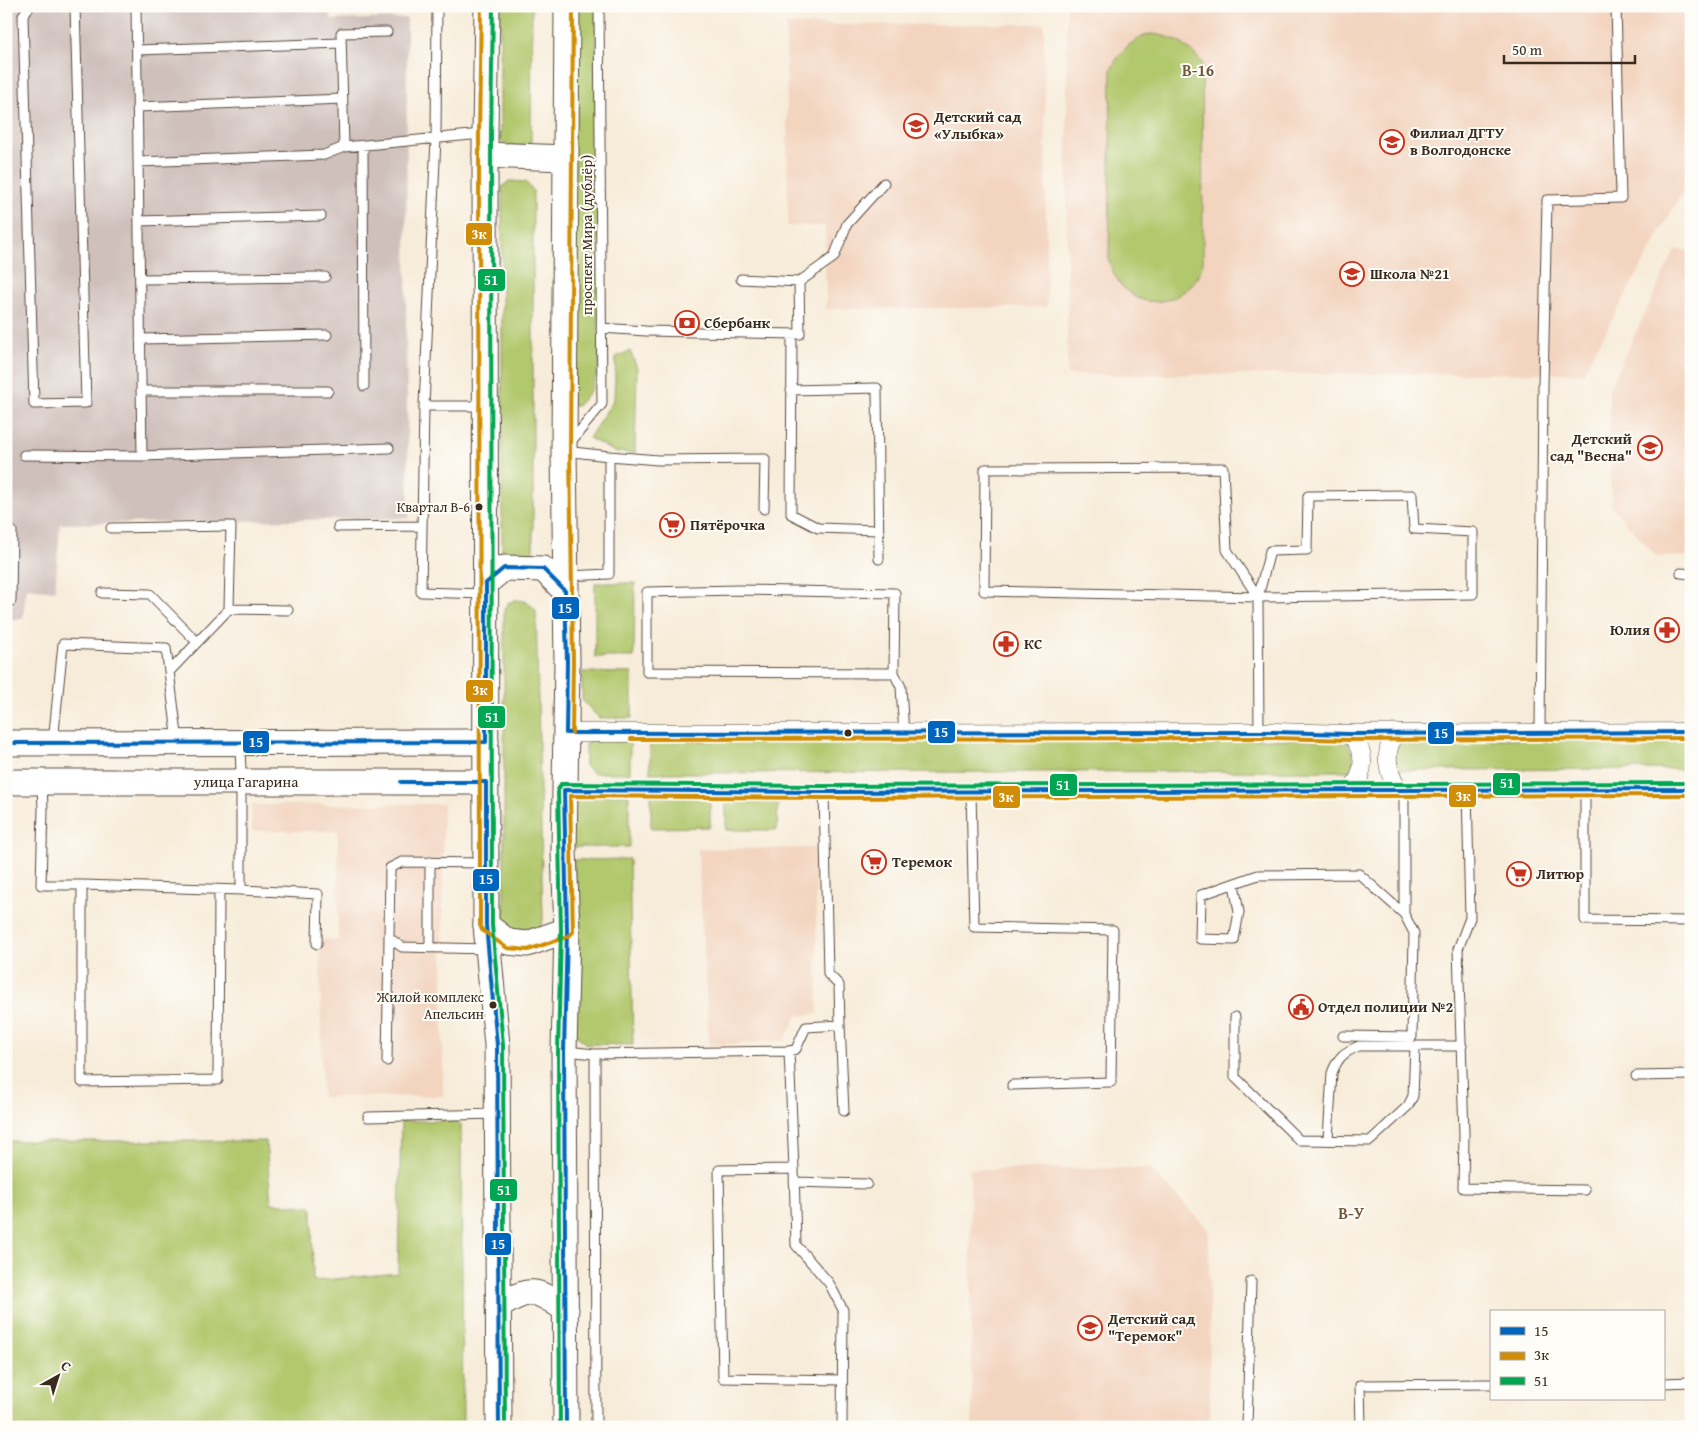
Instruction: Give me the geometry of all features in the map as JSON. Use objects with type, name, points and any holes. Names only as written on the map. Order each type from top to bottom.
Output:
[{"type":"main road","points":[[487,6],[485,145],[486,863],[487,937],[497,1045],[499,1427]]},
{"type":"main road","points":[[566,1427],[564,1050],[567,930],[564,790],[567,662],[564,450],[567,6]]},
{"type":"main road","points":[[485,145],[566,158]]},
{"type":"main road","points":[[486,588],[504,568],[543,569],[565,583]]},
{"type":"main road","points":[[6,742],[486,742]]},
{"type":"main road","name":"улица Гагарина","points":[[6,782],[486,782]]},
{"type":"main road","points":[[487,937],[527,944],[567,930]]},
{"type":"main road","points":[[498,1307],[516,1295],[533,1292],[550,1298],[566,1310]]},
{"type":"street","points":[[566,733],[1259,732],[1350,734],[1395,732],[1691,732]]},
{"type":"street","points":[[1395,732],[1389,746],[1387,760],[1391,779],[1401,789]]},
{"type":"street","points":[[1350,734],[1360,748],[1363,765],[1361,774],[1352,789]]},
{"type":"street","points":[[564,790],[824,792],[1691,789]]},
{"type":"lane","points":[[30,6],[23,15],[34,404],[86,402],[76,6]]},
{"type":"lane","points":[[136,6],[142,456]]},
{"type":"lane","points":[[437,6],[436,138],[424,406],[421,592],[486,588]]},
{"type":"lane","name":"проспект Мира (дублёр)","points":[[564,450],[602,404],[599,6]]},
{"type":"lane","points":[[1540,732],[1543,386],[1547,200],[1621,198],[1616,6]]},
{"type":"lane","points":[[344,147],[341,33],[387,32]]},
{"type":"lane","points":[[136,50],[341,43]]},
{"type":"lane","points":[[137,107],[343,99]]},
{"type":"lane","points":[[138,162],[324,155],[344,147],[436,138],[485,145]]},
{"type":"lane","points":[[363,146],[364,386]]},
{"type":"lane","points":[[741,279],[799,282],[834,257],[847,224],[884,183]]},
{"type":"lane","points":[[139,221],[321,216]]},
{"type":"lane","points":[[140,279],[325,277]]},
{"type":"lane","points":[[601,328],[646,331],[800,334],[799,282]]},
{"type":"lane","points":[[140,339],[326,334]]},
{"type":"lane","points":[[792,334],[791,514],[818,528],[878,530]]},
{"type":"lane","points":[[791,390],[877,388],[879,559]]},
{"type":"lane","points":[[141,391],[328,391]]},
{"type":"lane","points":[[424,406],[485,406]]},
{"type":"lane","points":[[24,455],[142,456],[388,448]]},
{"type":"lane","points":[[564,450],[658,460],[765,459],[764,509]]},
{"type":"lane","points":[[565,583],[610,574],[609,456]]},
{"type":"lane","points":[[1258,597],[1227,550],[1223,468],[985,469],[984,591],[1258,597],[1473,594],[1473,532],[1414,529],[1412,495],[1308,496],[1307,550],[1270,551],[1258,597],[1259,732]]},
{"type":"lane","points":[[111,528],[231,526],[229,608],[169,672]]},
{"type":"lane","points":[[338,527],[422,526]]},
{"type":"lane","points":[[6,602],[11,601],[12,531]]},
{"type":"lane","points":[[894,673],[647,672],[647,592],[739,590],[895,593],[894,673],[901,687],[904,734]]},
{"type":"lane","points":[[102,593],[150,594],[197,642]]},
{"type":"lane","points":[[229,608],[288,610]]},
{"type":"lane","points":[[53,742],[63,644],[166,648],[178,742]]},
{"type":"lane","points":[[231,741],[240,750],[241,770],[235,782],[241,890]]},
{"type":"lane","points":[[42,782],[41,885],[82,884],[318,894],[317,944]]},
{"type":"lane","points":[[1401,789],[1404,914]]},
{"type":"lane","points":[[1467,789],[1470,918],[1458,949],[1462,1046],[1464,1188],[1585,1190]]},
{"type":"lane","points":[[1584,789],[1585,920],[1691,921]]},
{"type":"lane","points":[[972,791],[974,927],[1113,930],[1111,1082],[1012,1085]]},
{"type":"lane","points":[[824,792],[828,974],[839,985],[844,1111]]},
{"type":"lane","points":[[387,1061],[390,868],[402,862],[486,863]]},
{"type":"lane","points":[[430,862],[430,948]]},
{"type":"lane","points":[[1234,884],[1239,912],[1234,940],[1200,938],[1201,895],[1234,884],[1258,876],[1359,874],[1404,914],[1414,933],[1412,1036],[1343,1036]]},
{"type":"lane","points":[[82,884],[82,1082],[218,1080],[219,890]]},
{"type":"lane","points":[[389,938],[402,948],[430,948],[487,937]]},
{"type":"lane","points":[[1235,1017],[1235,1077],[1299,1140],[1370,1140],[1408,1106],[1413,1096],[1415,1046]]},
{"type":"lane","points":[[564,1050],[595,1054],[789,1051],[796,1049],[806,1027],[840,1026]]},
{"type":"lane","points":[[1328,1139],[1332,1073],[1345,1052],[1359,1046],[1462,1046]]},
{"type":"lane","points":[[789,1051],[796,1245],[829,1282],[843,1310],[842,1427]]},
{"type":"lane","points":[[595,1054],[596,1427]]},
{"type":"lane","points":[[1636,1076],[1691,1076]]},
{"type":"lane","points":[[368,1116],[497,1114]]},
{"type":"lane","points":[[794,1169],[719,1170],[723,1378],[842,1380]]},
{"type":"lane","points":[[794,1182],[867,1184]]},
{"type":"lane","points":[[1247,1427],[1251,1281]]},
{"type":"lane","points":[[1664,1383],[1691,1382]]},
{"type":"lane","points":[[1361,1427],[1360,1385],[1490,1384]]},
{"type":"shaded area","points":[[6,6],[331,6],[331,20],[407,18],[406,343],[409,518],[60,524],[55,591],[26,588],[23,619],[6,619]]},
{"type":"shaded area","name":"Школа №21","points":[[1067,6],[1691,6],[1691,176],[1583,373],[1067,375]]},
{"type":"shaded area","name":"Детский сад «Улыбка»","points":[[1044,24],[1047,307],[826,309],[825,226],[788,226],[786,25]]},
{"type":"shaded area","name":"Детский сад \"Весна\"","points":[[1675,250],[1691,250],[1691,556],[1657,557],[1611,506],[1609,389]]},
{"type":"shaded area","points":[[443,804],[443,1096],[322,1097],[320,939],[338,940],[338,831],[252,831],[251,805]]},
{"type":"shaded area","points":[[815,848],[818,1014],[797,1016],[784,1041],[709,1045],[698,849]]},
{"type":"shaded area","name":"Детский сад \"Теремок\"","points":[[1150,1168],[1209,1230],[1210,1427],[972,1427],[970,1169]]},
{"type":"green space","points":[[500,6],[532,6],[531,142],[519,147],[500,141]]},
{"type":"green space","points":[[570,6],[596,6],[599,366],[591,390],[577,406],[568,404]]},
{"type":"green space","points":[[1150,34],[1179,42],[1202,63],[1203,263],[1197,278],[1185,290],[1177,296],[1154,302],[1143,300],[1125,290],[1118,281],[1109,260],[1111,70],[1118,58],[1131,43]]},
{"type":"green space","points":[[509,181],[526,182],[533,191],[533,560],[527,555],[509,554],[502,561],[502,187]]},
{"type":"green space","points":[[630,351],[637,368],[635,453],[615,452],[589,438],[614,399],[616,357]]},
{"type":"green space","points":[[595,583],[635,583],[634,657],[595,657]]},
{"type":"green space","points":[[515,600],[527,602],[536,610],[543,920],[539,931],[523,937],[506,927],[504,919],[504,610],[508,603]]},
{"type":"green space","points":[[582,672],[632,673],[632,718],[599,718],[582,700]]},
{"type":"green space","points":[[1691,738],[1691,769],[1399,770],[1394,760],[1396,743],[1403,739]]},
{"type":"green space","points":[[1345,739],[1354,759],[1349,771],[650,773],[650,741]]},
{"type":"green space","points":[[591,740],[630,741],[630,773],[593,773],[585,766],[585,744]]},
{"type":"green space","points":[[586,795],[629,795],[629,847],[572,847],[573,804]]},
{"type":"green space","points":[[651,795],[710,796],[710,827],[651,828]]},
{"type":"green space","points":[[726,802],[778,802],[777,830],[726,830]]},
{"type":"green space","points":[[629,859],[633,1045],[586,1044],[575,1034],[574,860]]},
{"type":"green space","points":[[401,1121],[454,1121],[461,1124],[463,1427],[6,1427],[6,1141],[266,1141],[271,1203],[312,1207],[313,1281],[398,1273]]},
{"type":"transit line","name":"3к","points":[[481,6],[479,134],[480,925],[482,930],[507,948],[528,950],[569,936],[573,932],[570,796],[824,798],[1691,795]]},
{"type":"transit line","name":"51","points":[[493,6],[491,134],[492,925],[503,1045],[505,1427]]},
{"type":"transit line","name":"3к","points":[[572,733],[573,661],[570,451],[573,6]]},
{"type":"transit line","name":"15","points":[[6,743],[486,742],[486,583],[504,568],[543,569],[565,591],[567,661],[566,733],[1274,732],[1350,734],[1691,732]]},
{"type":"transit line","name":"3к","points":[[631,739],[1274,738],[1350,740],[1691,738]]},
{"type":"transit line","name":"15","points":[[401,782],[486,782],[486,925],[497,1045],[499,1427]]},
{"type":"transit line","name":"51","points":[[560,1427],[558,1051],[561,930],[558,790],[561,784],[824,786],[1691,783]]},
{"type":"transit line","name":"15","points":[[566,1427],[564,1051],[567,930],[564,790],[824,792],[1691,789]]},
{"type":"place","name":"Детский сад «Улыбка»","points":[[916,126]]},
{"type":"place","name":"Филиал ДГТУ в Волгодонске","points":[[1392,142]]},
{"type":"place","name":"Школа №21","points":[[1352,274]]},
{"type":"place","name":"Сбербанк","points":[[687,323]]},
{"type":"place","name":"Детский сад \"Весна\"","points":[[1650,448]]},
{"type":"place","name":"Квартал В-6","points":[[479,507]]},
{"type":"place","name":"Пятёрочка","points":[[672,525]]},
{"type":"place","name":"Юлия","points":[[1667,630]]},
{"type":"place","name":"КС","points":[[1006,644]]},
{"type":"place","name":"Теремок","points":[[874,862]]},
{"type":"place","name":"Литюр","points":[[1519,874]]},
{"type":"place","name":"Жилой комплекс Апельсин","points":[[493,1005]]},
{"type":"place","name":"Отдел полиции №2","points":[[1301,1007]]},
{"type":"place","name":"Детский сад \"Теремок\"","points":[[1090,1328]]},
{"type":"district","name":"В-16","points":[[1198,70]]},
{"type":"district","name":"В-У","points":[[1351,1213]]}]
